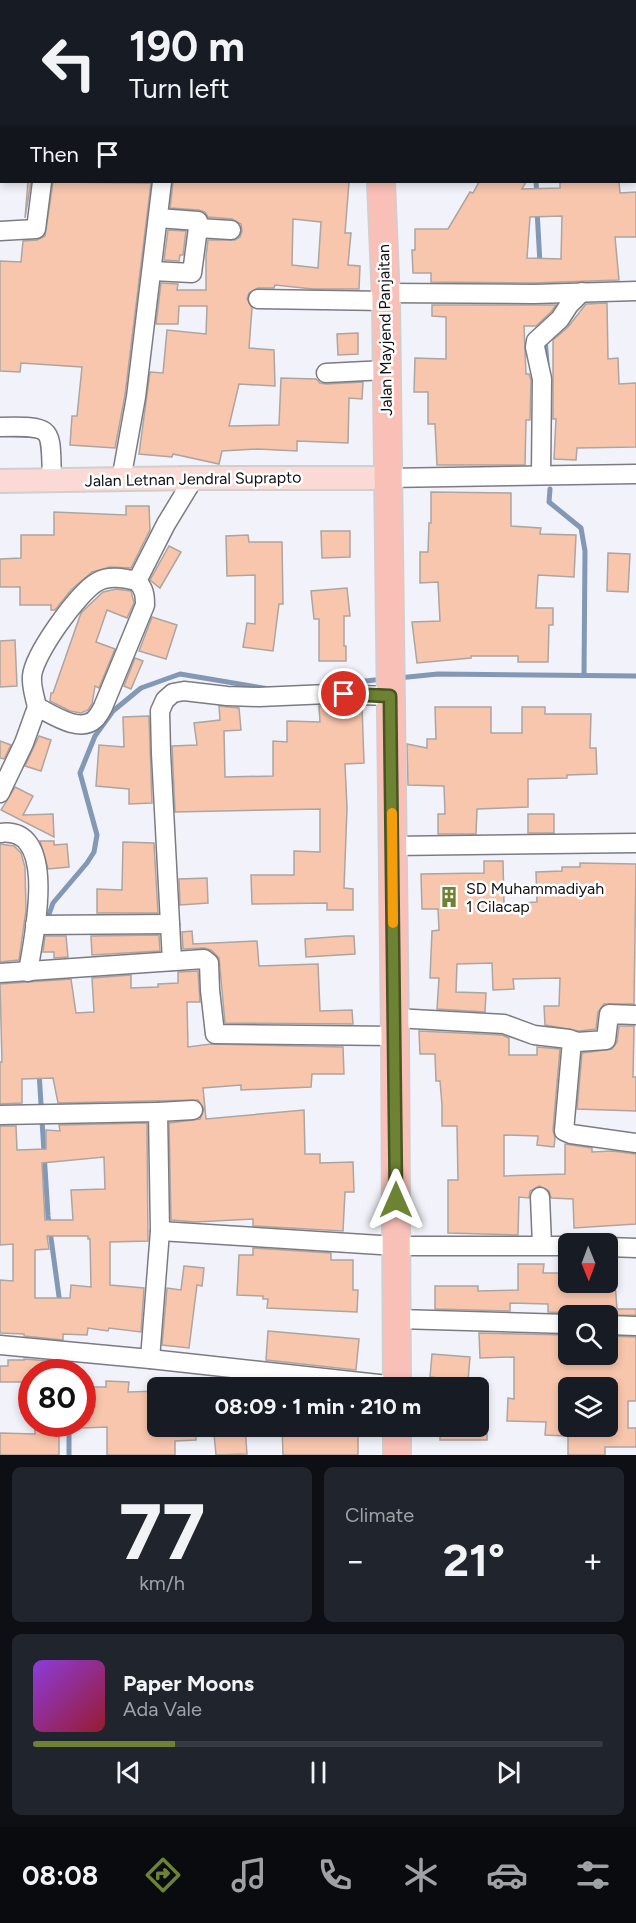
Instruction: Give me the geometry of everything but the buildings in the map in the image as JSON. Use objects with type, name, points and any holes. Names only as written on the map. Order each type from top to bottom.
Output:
[{"type":"highway","name":"Jalan Mayjend Panjaitan","points":[[381,183],[385,297],[395,1027],[397,1377]]},
{"type":"highway","points":[[397,1437],[397,1455]]},
{"type":"main road","name":"Jalan Letnan Jendral Suprapto","points":[[0,481],[387,478]]},
{"type":"street","points":[[0,231],[36,229],[42,183]]},
{"type":"street","points":[[121,480],[136,397],[162,183]]},
{"type":"street","points":[[152,271],[192,273],[198,228],[198,221],[158,218]]},
{"type":"street","points":[[198,228],[231,230]]},
{"type":"street","points":[[258,299],[636,291]]},
{"type":"street","points":[[541,475],[542,379],[536,342],[560,319],[568,305],[582,292]]},
{"type":"street","points":[[326,374],[386,370]]},
{"type":"street","points":[[0,427],[40,428],[48,434],[52,480]]},
{"type":"street","points":[[387,478],[636,474]]},
{"type":"street","points":[[137,581],[166,524],[194,478]]},
{"type":"street","points":[[2,783],[24,743],[35,700],[32,674],[41,652],[85,592],[98,581],[114,577],[137,581],[143,587],[145,605],[96,719],[85,724],[74,724],[35,700]]},
{"type":"street","points":[[172,961],[161,753],[160,711],[165,700],[173,693],[184,691],[227,696],[390,693]]},
{"type":"street","points":[[0,833],[7,832],[21,837],[31,844],[36,855],[44,925],[35,970]]},
{"type":"street","points":[[392,846],[636,843]]},
{"type":"street","points":[[44,925],[170,924]]},
{"type":"street","points":[[0,973],[204,960],[209,963],[210,998],[215,1034],[504,1024],[534,1035],[572,1041],[604,1041],[607,1036],[609,1014],[636,1015]]},
{"type":"street","points":[[572,1041],[564,1131],[570,1134],[636,1143]]},
{"type":"street","points":[[0,1115],[44,1116],[193,1110]]},
{"type":"street","points":[[150,1359],[160,1231],[158,1112]]},
{"type":"street","points":[[540,1197],[542,1245]]},
{"type":"street","points":[[160,1231],[396,1246],[558,1246]]},
{"type":"street","points":[[618,1247],[636,1248]]},
{"type":"street","points":[[398,1319],[558,1324]]},
{"type":"street","points":[[618,1325],[636,1326]]},
{"type":"street","points":[[0,1345],[309,1377]]},
{"type":"waterway","points":[[536,183],[537,195]]},
{"type":"waterway","points":[[537,210],[540,264]]},
{"type":"waterway","points":[[545,338],[547,364]]},
{"type":"waterway","points":[[550,489],[549,502],[581,528],[585,551],[584,675]]},
{"type":"waterway","points":[[47,920],[53,903],[94,852],[97,835],[80,773],[95,736],[113,711],[141,688],[180,674],[269,689]]},
{"type":"waterway","points":[[398,678],[438,674],[636,676]]},
{"type":"waterway","points":[[323,686],[383,679]]},
{"type":"waterway","points":[[39,1072],[48,1216],[60,1304]]},
{"type":"waterway","points":[[65,1355],[65,1359]]},
{"type":"waterway","points":[[69,1437],[69,1455]]},
{"type":"slow traffic","points":[[392,813],[393,923]]},
{"type":"place","name":"SD Muhammadiyah 1 Cilacap","points":[[449,897]]},
{"type":"route","points":[[344,694],[390,696],[396,1200]]}]
